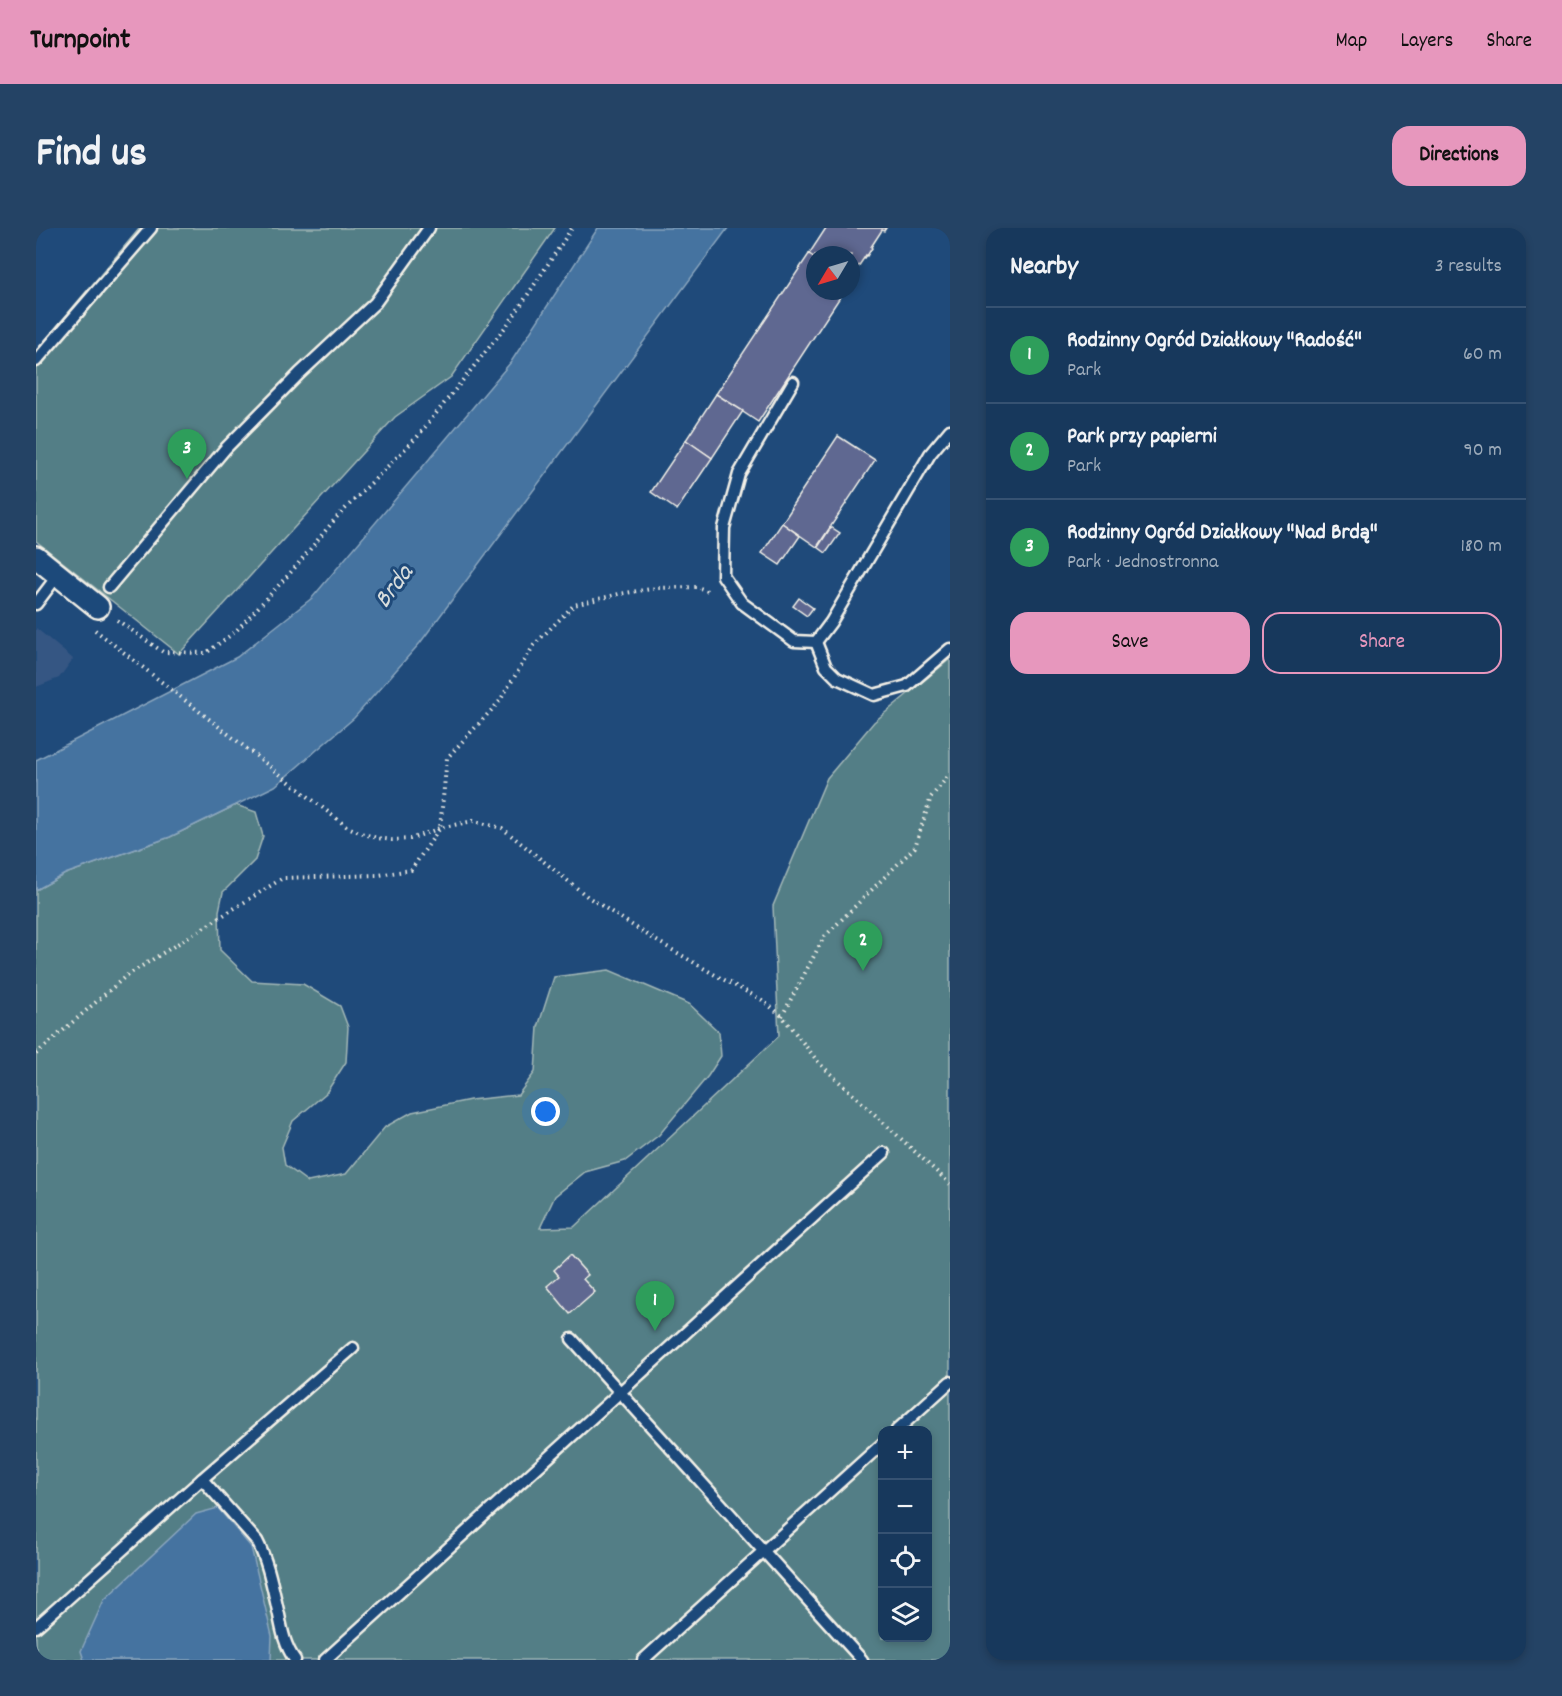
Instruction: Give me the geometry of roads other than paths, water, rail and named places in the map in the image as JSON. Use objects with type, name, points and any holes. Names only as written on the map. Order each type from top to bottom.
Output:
[{"type":"street","points":[[36,557],[98,607]]},
{"type":"lane","points":[[36,362],[151,228]]},
{"type":"lane","points":[[108,587],[225,449],[299,374],[375,303],[429,228]]},
{"type":"lane","points":[[793,382],[739,474],[724,528],[723,576],[742,603],[794,641],[816,642]]},
{"type":"lane","points":[[816,642],[831,622],[930,453],[950,430]]},
{"type":"lane","points":[[36,604],[57,575]]},
{"type":"lane","points":[[816,642],[826,667],[837,678],[874,695],[907,686],[950,650]]},
{"type":"lane","points":[[325,1660],[884,1153]]},
{"type":"lane","points":[[572,1339],[862,1660]]},
{"type":"lane","points":[[36,1627],[353,1348]]},
{"type":"lane","points":[[902,1426],[950,1382]]},
{"type":"lane","points":[[642,1660],[878,1448]]},
{"type":"lane","points":[[202,1479],[257,1541],[263,1552],[286,1646],[295,1660]]},
{"type":"water","name":"Brda","points":[[598,228],[728,228],[420,643],[354,718],[275,786],[170,837],[65,874],[36,890],[36,760],[237,657],[312,598],[511,362]]},
{"type":"water","points":[[218,1508],[251,1547],[272,1636],[271,1660],[84,1660],[81,1651],[104,1600],[196,1514]]},
{"type":"place","name":"Rodzinny Ogród Działkowy \"Nad Brdą\"","points":[[187,479]]},
{"type":"place","name":"Park przy papierni","points":[[863,971]]},
{"type":"place","name":"Rodzinny Ogród Działkowy \"Radość\"","points":[[655,1331]]}]
